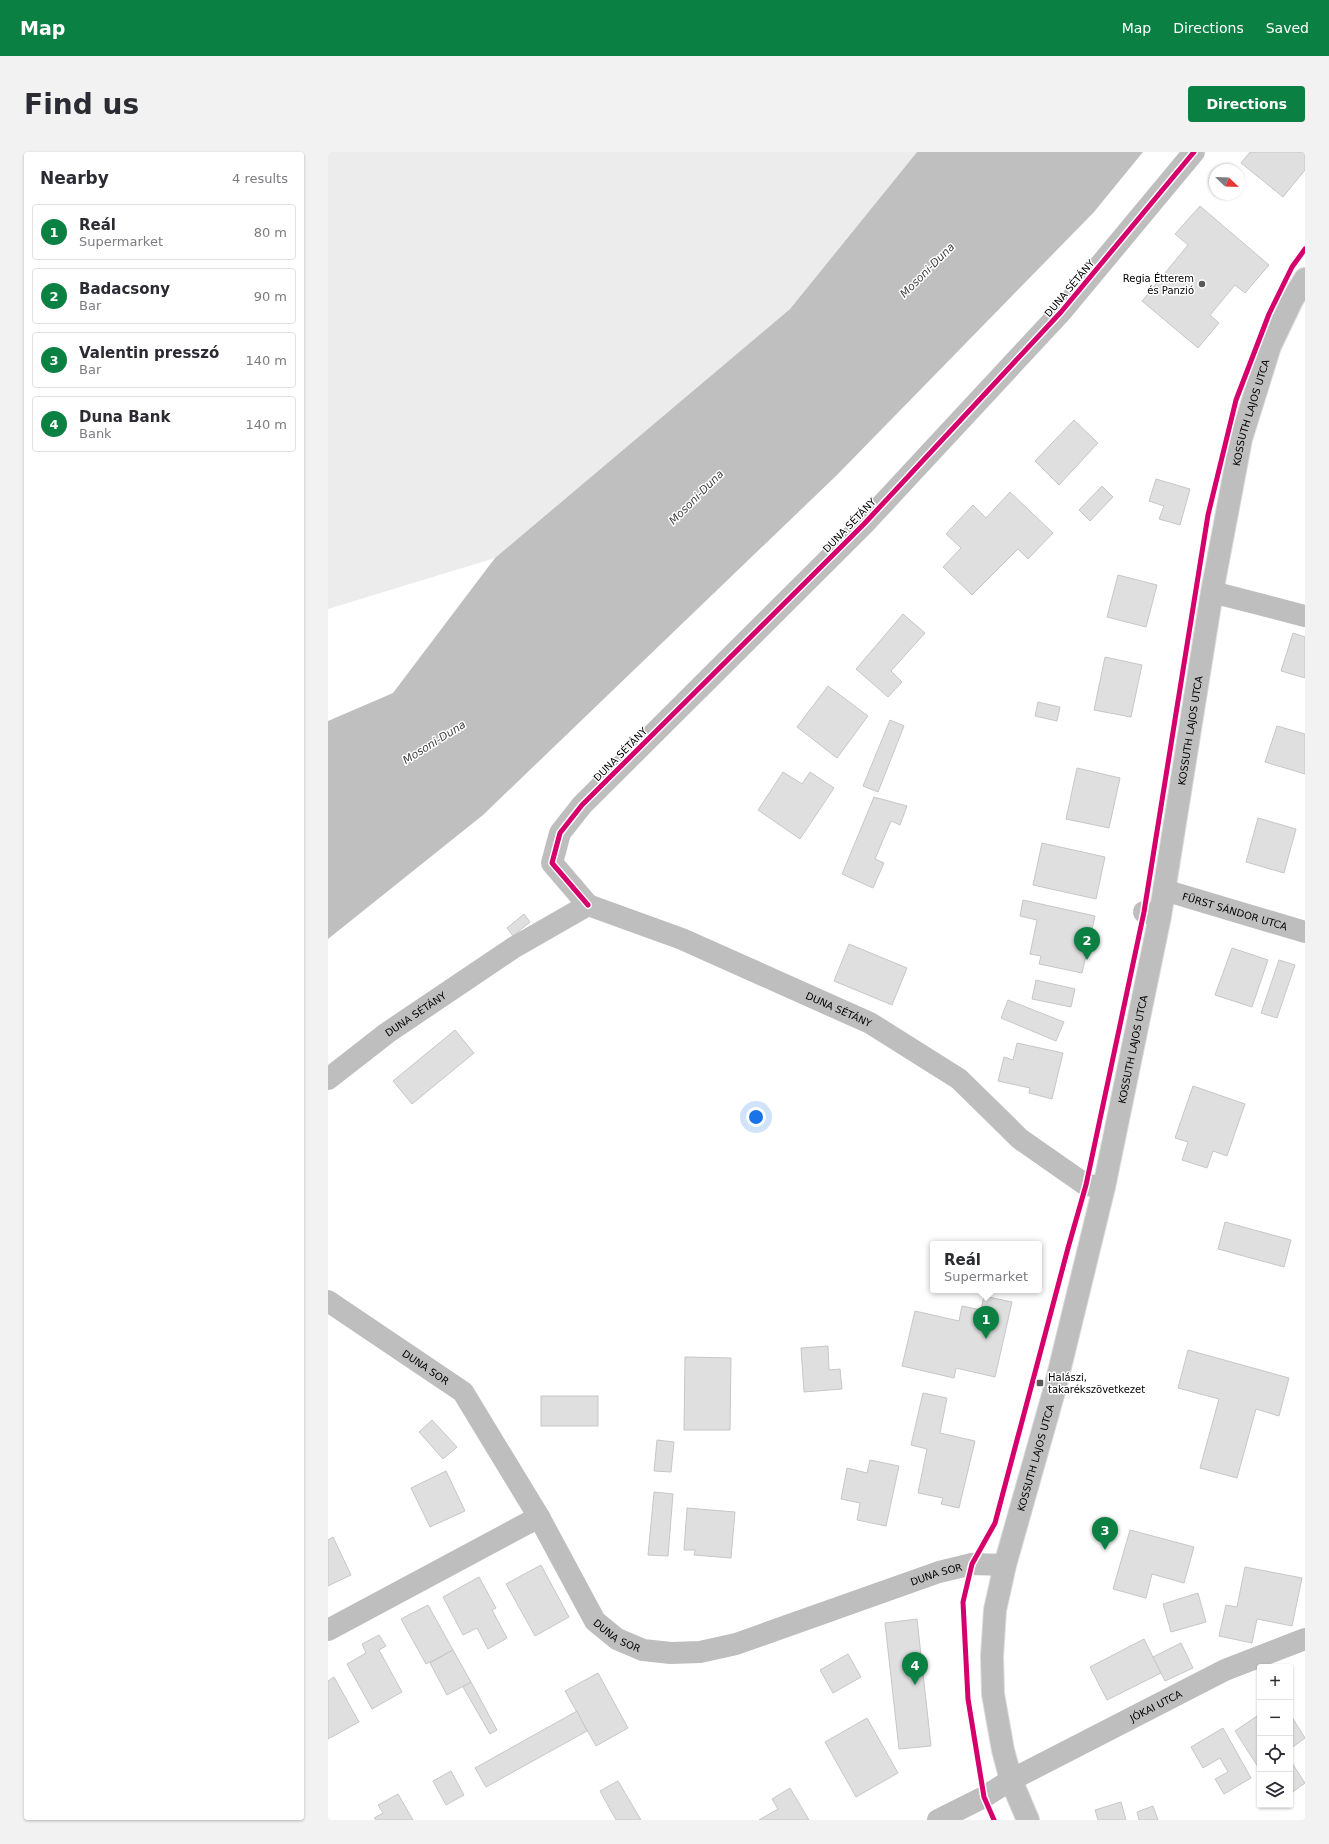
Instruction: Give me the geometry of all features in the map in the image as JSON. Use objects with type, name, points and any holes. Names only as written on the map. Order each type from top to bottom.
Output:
[{"type":"street","name":"DUNA SÉTÁNY","points":[[1104,1187],[1086,1185],[1020,1139],[960,1079],[870,1023],[682,939],[588,905],[552,863],[560,833],[582,805],[874,513],[1061,312],[1194,152]]},
{"type":"street","name":"KOSSUTH LAJOS UTCA","points":[[1028,1820],[1011,1780],[1002,1750],[993,1694],[992,1656],[995,1610],[1005,1565],[1055,1388],[1104,1187],[1152,914],[1164,890],[1207,585],[1241,439],[1270,346],[1299,302],[1305,279]]},
{"type":"street","points":[[1207,585],[1305,616]]},
{"type":"street","name":"FÜRST SÁNDOR UTCA","points":[[1164,890],[1305,932]]},
{"type":"street","name":"DUNA SÉTÁNY","points":[[328,1079],[387,1033],[513,948],[588,905]]},
{"type":"street","name":"DUNA SOR","points":[[328,1301],[463,1392],[539,1517],[595,1621],[617,1639],[643,1650],[671,1653],[700,1652],[736,1644],[938,1572],[972,1564],[1005,1565]]},
{"type":"street","points":[[328,1630],[539,1517]]},
{"type":"street","name":"JÓKAI UTCA","points":[[943,1819],[984,1797],[1011,1780],[1225,1670],[1305,1639]]},
{"type":"shaded area","points":[[328,152],[917,152],[790,309],[495,558],[328,609]]},
{"type":"water","name":"Mosoni-Duna","points":[[917,152],[1143,152],[1094,212],[837,475],[483,815],[328,939],[328,721],[393,693],[495,558],[790,309]]},
{"type":"building","points":[[1250,152],[1305,152],[1305,170],[1283,197],[1245,166],[1245,164],[1241,163]]},
{"type":"building","points":[[1200,206],[1269,265],[1245,293],[1235,285],[1210,315],[1219,323],[1198,348],[1142,301],[1188,245],[1175,234]]},
{"type":"building","points":[[1074,420],[1098,443],[1059,485],[1035,461]]},
{"type":"building","points":[[1156,479],[1190,489],[1180,525],[1159,519],[1164,506],[1149,501]]},
{"type":"building","points":[[1102,486],[1113,497],[1090,521],[1079,510]]},
{"type":"building","points":[[1010,492],[1053,533],[1028,559],[1018,549],[972,595],[943,567],[961,548],[946,534],[973,505],[986,518]]},
{"type":"building","points":[[1118,575],[1157,585],[1146,627],[1107,617]]},
{"type":"building","points":[[903,614],[925,633],[891,671],[902,682],[888,697],[856,669]]},
{"type":"building","points":[[1293,633],[1305,637],[1305,678],[1281,671]]},
{"type":"building","points":[[1105,657],[1142,665],[1131,717],[1094,710]]},
{"type":"building","points":[[828,686],[868,716],[837,758],[797,727]]},
{"type":"building","points":[[1038,702],[1060,707],[1057,721],[1035,716]]},
{"type":"building","points":[[890,720],[904,726],[878,792],[863,786]]},
{"type":"building","points":[[1277,726],[1305,734],[1305,774],[1265,762]]},
{"type":"building","points":[[1077,768],[1120,778],[1109,828],[1066,819]]},
{"type":"building","points":[[783,772],[802,784],[810,772],[834,788],[800,839],[758,810]]},
{"type":"building","points":[[874,797],[907,806],[900,825],[891,821],[875,859],[884,863],[873,888],[842,874]]},
{"type":"building","points":[[1258,818],[1296,829],[1284,873],[1246,862]]},
{"type":"building","points":[[1042,843],[1105,857],[1096,899],[1033,885]]},
{"type":"building","points":[[1023,900],[1095,916],[1082,973],[1039,964],[1041,956],[1030,954],[1037,920],[1020,916]]},
{"type":"building","points":[[524,914],[530,922],[513,936],[507,928]]},
{"type":"building","points":[[849,944],[907,968],[892,1005],[834,981]]},
{"type":"building","points":[[1232,948],[1268,960],[1252,1007],[1215,995]]},
{"type":"building","points":[[1279,960],[1295,965],[1277,1018],[1261,1013]]},
{"type":"building","points":[[1036,980],[1075,989],[1071,1007],[1032,999]]},
{"type":"building","points":[[1008,1000],[1064,1022],[1056,1041],[1001,1018]]},
{"type":"building","points":[[455,1030],[474,1053],[412,1104],[393,1081]]},
{"type":"building","points":[[1017,1043],[1063,1053],[1052,1099],[1029,1093],[1030,1088],[998,1081],[1004,1057],[1013,1060]]},
{"type":"building","points":[[1193,1086],[1245,1104],[1227,1156],[1213,1151],[1207,1168],[1182,1160],[1188,1142],[1175,1138]]},
{"type":"building","points":[[1225,1222],[1291,1240],[1284,1267],[1218,1249]]},
{"type":"building","points":[[984,1296],[1012,1302],[995,1377],[956,1368],[954,1378],[902,1366],[915,1311],[959,1321],[962,1306],[981,1310]]},
{"type":"building","points":[[828,1346],[829,1370],[840,1369],[842,1389],[804,1392],[801,1348]]},
{"type":"building","points":[[1188,1350],[1289,1378],[1279,1416],[1256,1409],[1237,1478],[1200,1468],[1219,1399],[1178,1388]]},
{"type":"building","points":[[685,1357],[731,1358],[730,1430],[684,1430]]},
{"type":"building","points":[[923,1393],[947,1398],[940,1433],[975,1441],[959,1508],[941,1504],[943,1498],[918,1493],[927,1449],[911,1445]]},
{"type":"building","points":[[541,1396],[598,1396],[598,1426],[541,1426]]},
{"type":"building","points":[[432,1420],[457,1447],[443,1459],[419,1432]]},
{"type":"building","points":[[657,1440],[674,1442],[671,1472],[654,1471]]},
{"type":"building","points":[[870,1460],[899,1466],[886,1526],[857,1520],[860,1503],[841,1499],[847,1468],[867,1473]]},
{"type":"building","points":[[446,1471],[465,1511],[430,1527],[411,1488]]},
{"type":"building","points":[[654,1492],[673,1494],[668,1556],[648,1555]]},
{"type":"building","points":[[687,1508],[735,1512],[731,1558],[694,1555],[695,1550],[684,1550]]},
{"type":"building","points":[[1130,1530],[1194,1547],[1184,1583],[1152,1574],[1146,1598],[1113,1589]]},
{"type":"building","points":[[333,1537],[351,1575],[328,1586],[328,1540]]},
{"type":"building","points":[[541,1565],[569,1617],[535,1636],[506,1584]]},
{"type":"building","points":[[1245,1567],[1302,1578],[1292,1626],[1257,1619],[1252,1643],[1219,1636],[1226,1605],[1237,1607]]},
{"type":"building","points":[[479,1577],[496,1608],[492,1610],[507,1638],[488,1649],[477,1628],[463,1635],[443,1597]]},
{"type":"building","points":[[1198,1593],[1206,1622],[1171,1632],[1163,1604]]},
{"type":"building","points":[[428,1605],[453,1650],[426,1664],[401,1619]]},
{"type":"building","points":[[917,1619],[931,1746],[899,1749],[885,1623]]},
{"type":"building","points":[[379,1635],[386,1646],[379,1650],[402,1692],[372,1709],[347,1664],[366,1653],[362,1644]]},
{"type":"building","points":[[1144,1639],[1161,1673],[1107,1700],[1090,1667]]},
{"type":"building","points":[[1181,1643],[1193,1668],[1165,1681],[1153,1657]]},
{"type":"building","points":[[453,1650],[471,1682],[447,1695],[430,1663]]},
{"type":"building","points":[[848,1654],[861,1677],[833,1693],[820,1670]]},
{"type":"building","points":[[598,1673],[628,1728],[596,1746],[565,1691]]},
{"type":"building","points":[[334,1677],[359,1722],[328,1739],[328,1681]]},
{"type":"building","points":[[471,1682],[497,1730],[490,1734],[463,1687]]},
{"type":"building","points":[[577,1711],[587,1731],[486,1787],[475,1768]]},
{"type":"building","points":[[1257,1716],[1257,1765],[1235,1731]]},
{"type":"building","points":[[867,1718],[898,1773],[856,1797],[825,1742]]},
{"type":"building","points":[[1293,1719],[1305,1738],[1293,1747]]},
{"type":"building","points":[[1223,1728],[1251,1778],[1224,1794],[1215,1779],[1228,1772],[1220,1758],[1203,1768],[1191,1747]]},
{"type":"building","points":[[1293,1765],[1305,1783],[1293,1792]]},
{"type":"building","points":[[451,1771],[464,1795],[446,1805],[433,1781]]},
{"type":"building","points":[[618,1781],[641,1820],[616,1820],[600,1791]]},
{"type":"building","points":[[790,1788],[809,1820],[759,1820],[778,1809],[772,1799]]},
{"type":"building","points":[[398,1794],[413,1820],[376,1820],[374,1818],[383,1813],[378,1805]]},
{"type":"building","points":[[1121,1802],[1126,1820],[1098,1820],[1095,1810]]},
{"type":"building","points":[[1153,1806],[1158,1820],[1139,1820],[1137,1812]]},
{"type":"cycle path","points":[[588,905],[552,863],[560,833],[582,805],[864,524],[1061,312],[1194,152]]},
{"type":"cycle path","points":[[994,1820],[984,1797],[968,1699],[963,1602],[972,1564],[995,1523],[1086,1185],[1144,912],[1208,515],[1236,400],[1269,314],[1292,267],[1305,249]]},
{"type":"place","name":"Regia Étterem és Panzió","points":[[1202,284]]},
{"type":"place","name":"Badacsony","points":[[1087,960]]},
{"type":"place","name":"Reál","points":[[986,1339]]},
{"type":"place","name":"Halászi, takarékszövetkezet","points":[[1040,1383]]},
{"type":"place","name":"Valentin presszó","points":[[1105,1550]]},
{"type":"place","name":"Duna Bank","points":[[915,1685]]}]
